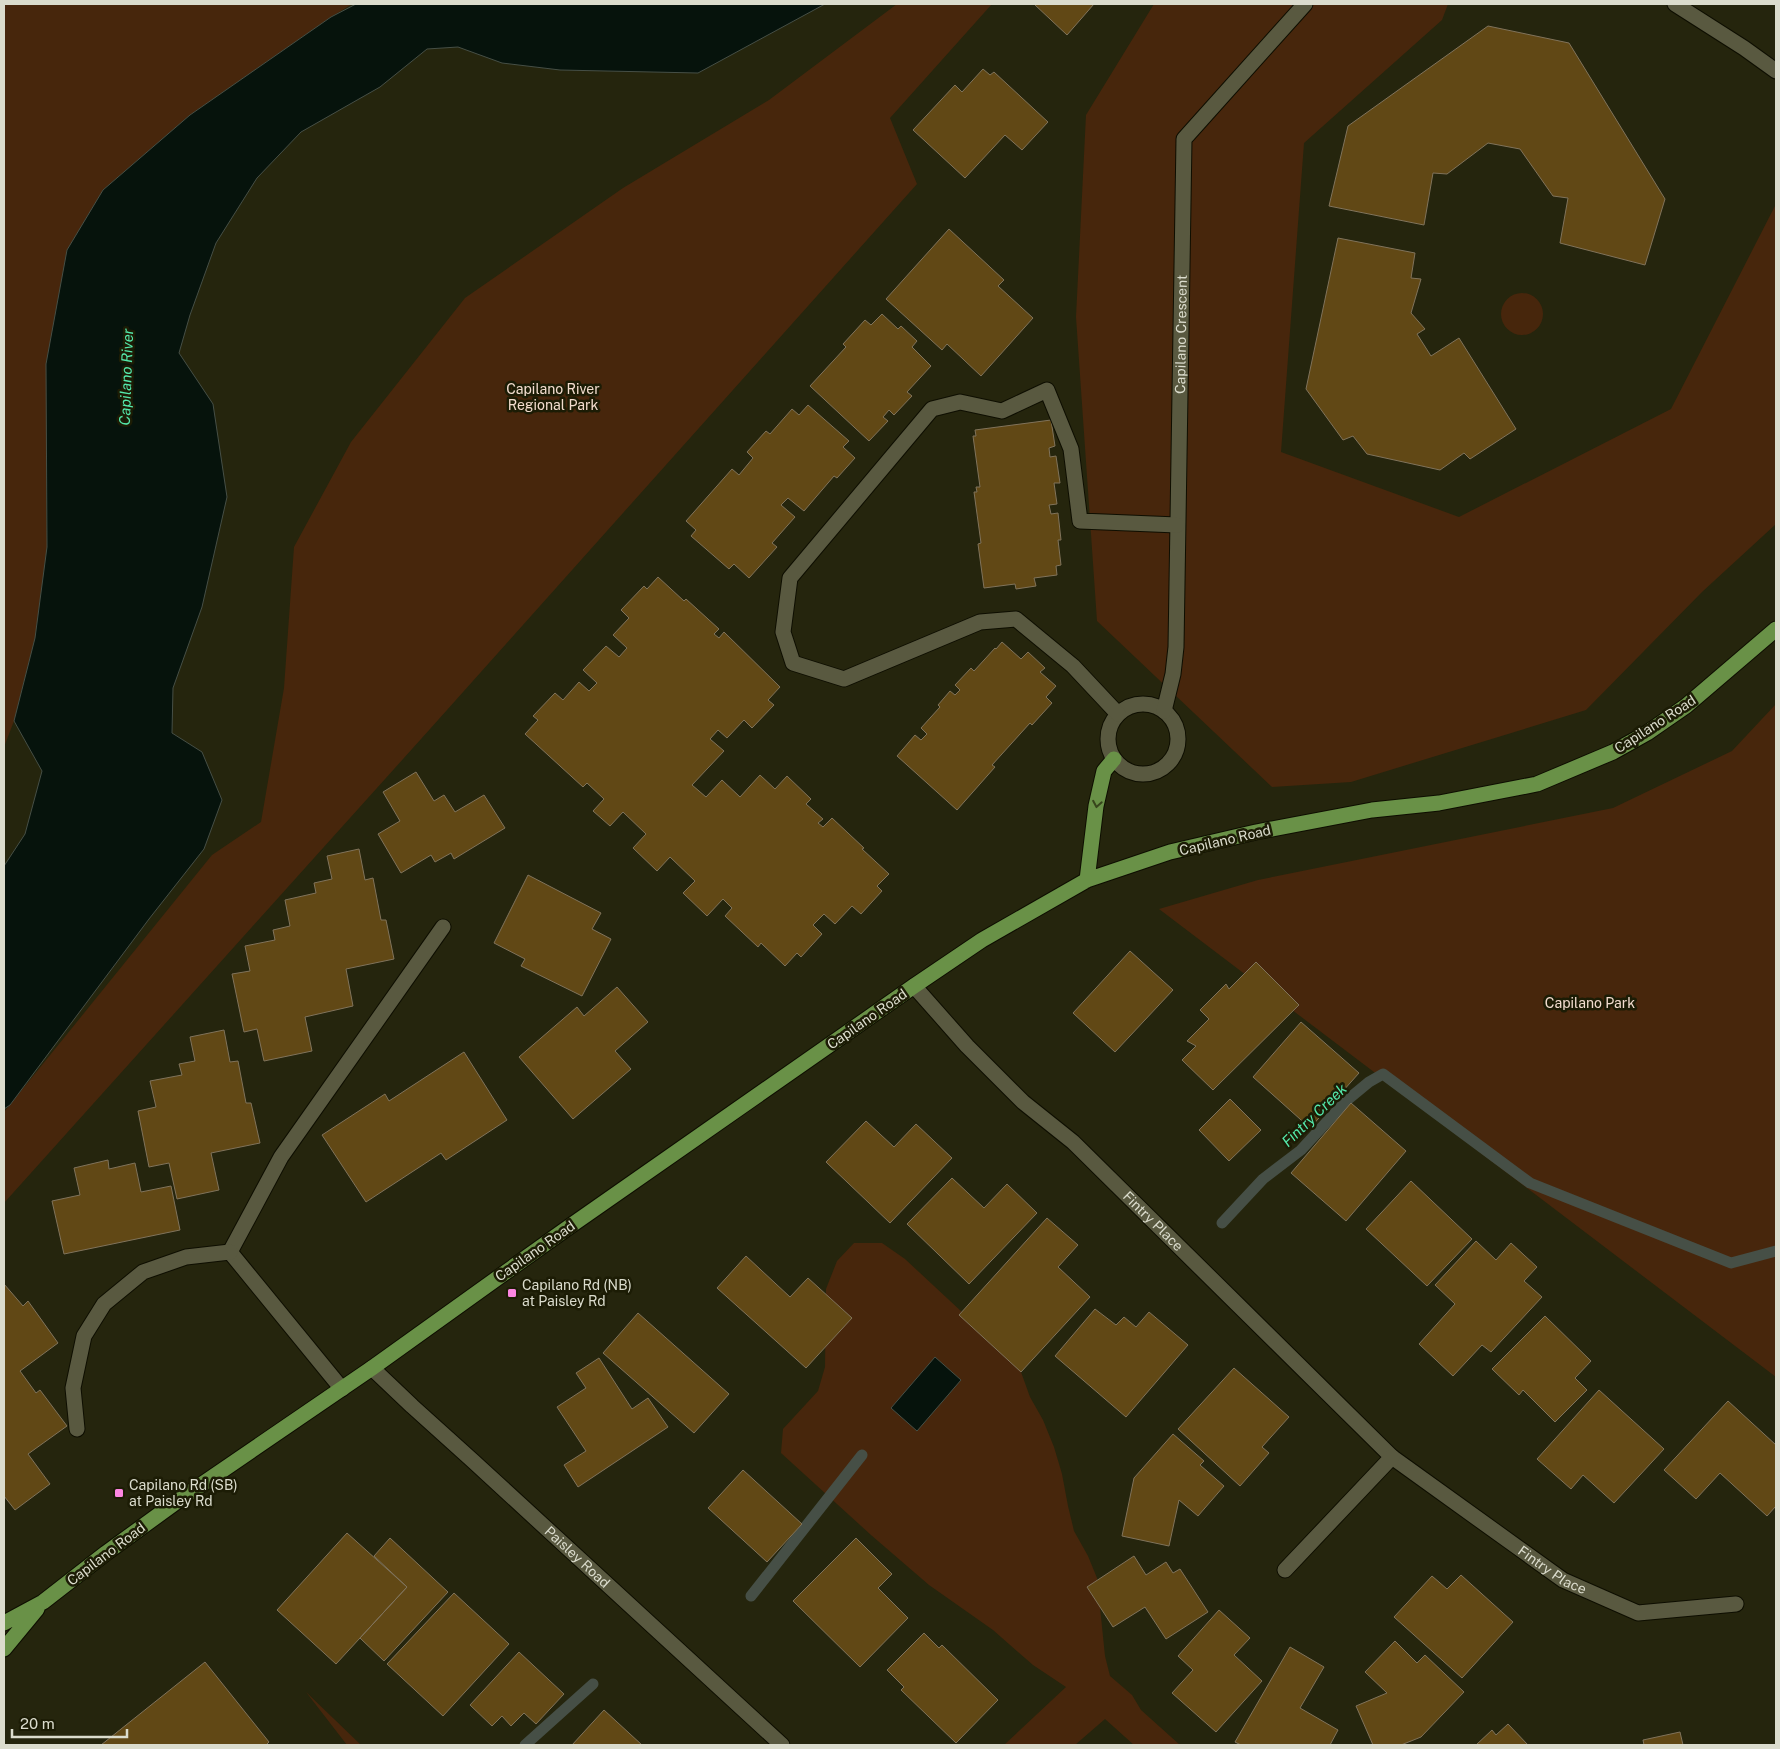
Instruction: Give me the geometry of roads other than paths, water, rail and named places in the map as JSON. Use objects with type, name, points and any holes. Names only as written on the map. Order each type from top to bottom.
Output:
[{"type":"main road","name":"Capilano Road","points":[[4,1623],[43,1602],[179,1500],[372,1368],[914,986],[982,940],[1087,880],[1170,852],[1256,832],[1372,810],[1439,803],[1537,784],[1613,752],[1647,733],[1686,706],[1776,629]]},
{"type":"main road","points":[[1087,880],[1096,806],[1104,771],[1114,759]]},
{"type":"main road","name":"Capilano Road","points":[[4,1649],[43,1602]]},
{"type":"street","name":"Capilano Crescent","points":[[1164,710],[1176,647],[1184,139],[1305,4]]},
{"type":"street","points":[[1675,4],[1776,71]]},
{"type":"street","points":[[1118,714],[1072,666],[1016,619],[980,622],[844,678],[793,663],[783,632],[790,578],[932,409],[960,402],[1002,412],[1047,390],[1070,449],[1080,521],[1177,525]]},
{"type":"street","points":[[1135,704],[1155,706],[1164,710],[1173,719],[1178,731],[1179,743],[1175,755],[1168,765],[1158,772],[1146,775],[1134,774],[1123,768],[1114,759],[1109,748],[1108,736],[1111,724],[1118,714],[1135,704]]},
{"type":"street","points":[[230,1252],[281,1157],[443,927]]},
{"type":"street","name":"Fintry Place","points":[[914,986],[967,1046],[1016,1095],[1073,1142],[1392,1457],[1563,1580],[1638,1613],[1736,1604]]},
{"type":"street","points":[[230,1252],[342,1388]]},
{"type":"street","points":[[77,1430],[72,1388],[84,1336],[104,1304],[143,1272],[186,1257],[230,1252]]},
{"type":"street","name":"Paisley Road","points":[[372,1368],[782,1745]]},
{"type":"street","points":[[1285,1570],[1392,1457]]},
{"type":"water","name":"Capilano River","points":[[356,4],[825,4],[698,73],[560,70],[502,63],[458,47],[427,49],[380,87],[301,132],[257,178],[216,243],[190,315],[179,353],[213,404],[227,497],[202,607],[173,688],[172,733],[202,752],[222,800],[204,849],[149,919],[10,1105],[4,1109],[4,866],[25,834],[42,771],[14,721],[35,638],[47,547],[46,364],[67,250],[103,190],[190,115],[331,17]]},
{"type":"water","points":[[935,1357],[961,1380],[917,1431],[891,1408]]},
{"type":"waterway","name":"Fintry Creek","points":[[1222,1223],[1263,1179],[1301,1150],[1346,1101],[1369,1082],[1383,1074],[1530,1183],[1731,1263],[1776,1251]]},
{"type":"waterway","points":[[751,1596],[862,1455]]},
{"type":"waterway","points":[[525,1745],[593,1684]]},
{"type":"place","name":"Capilano Rd (NB) at Paisley Rd","points":[[512,1293]]},
{"type":"place","name":"Capilano Rd (SB) at Paisley Rd","points":[[119,1493]]},
{"type":"park label","name":"Capilano River Regional Park","points":[[553,398]]},
{"type":"park label","name":"Capilano Park","points":[[1590,1003]]}]
